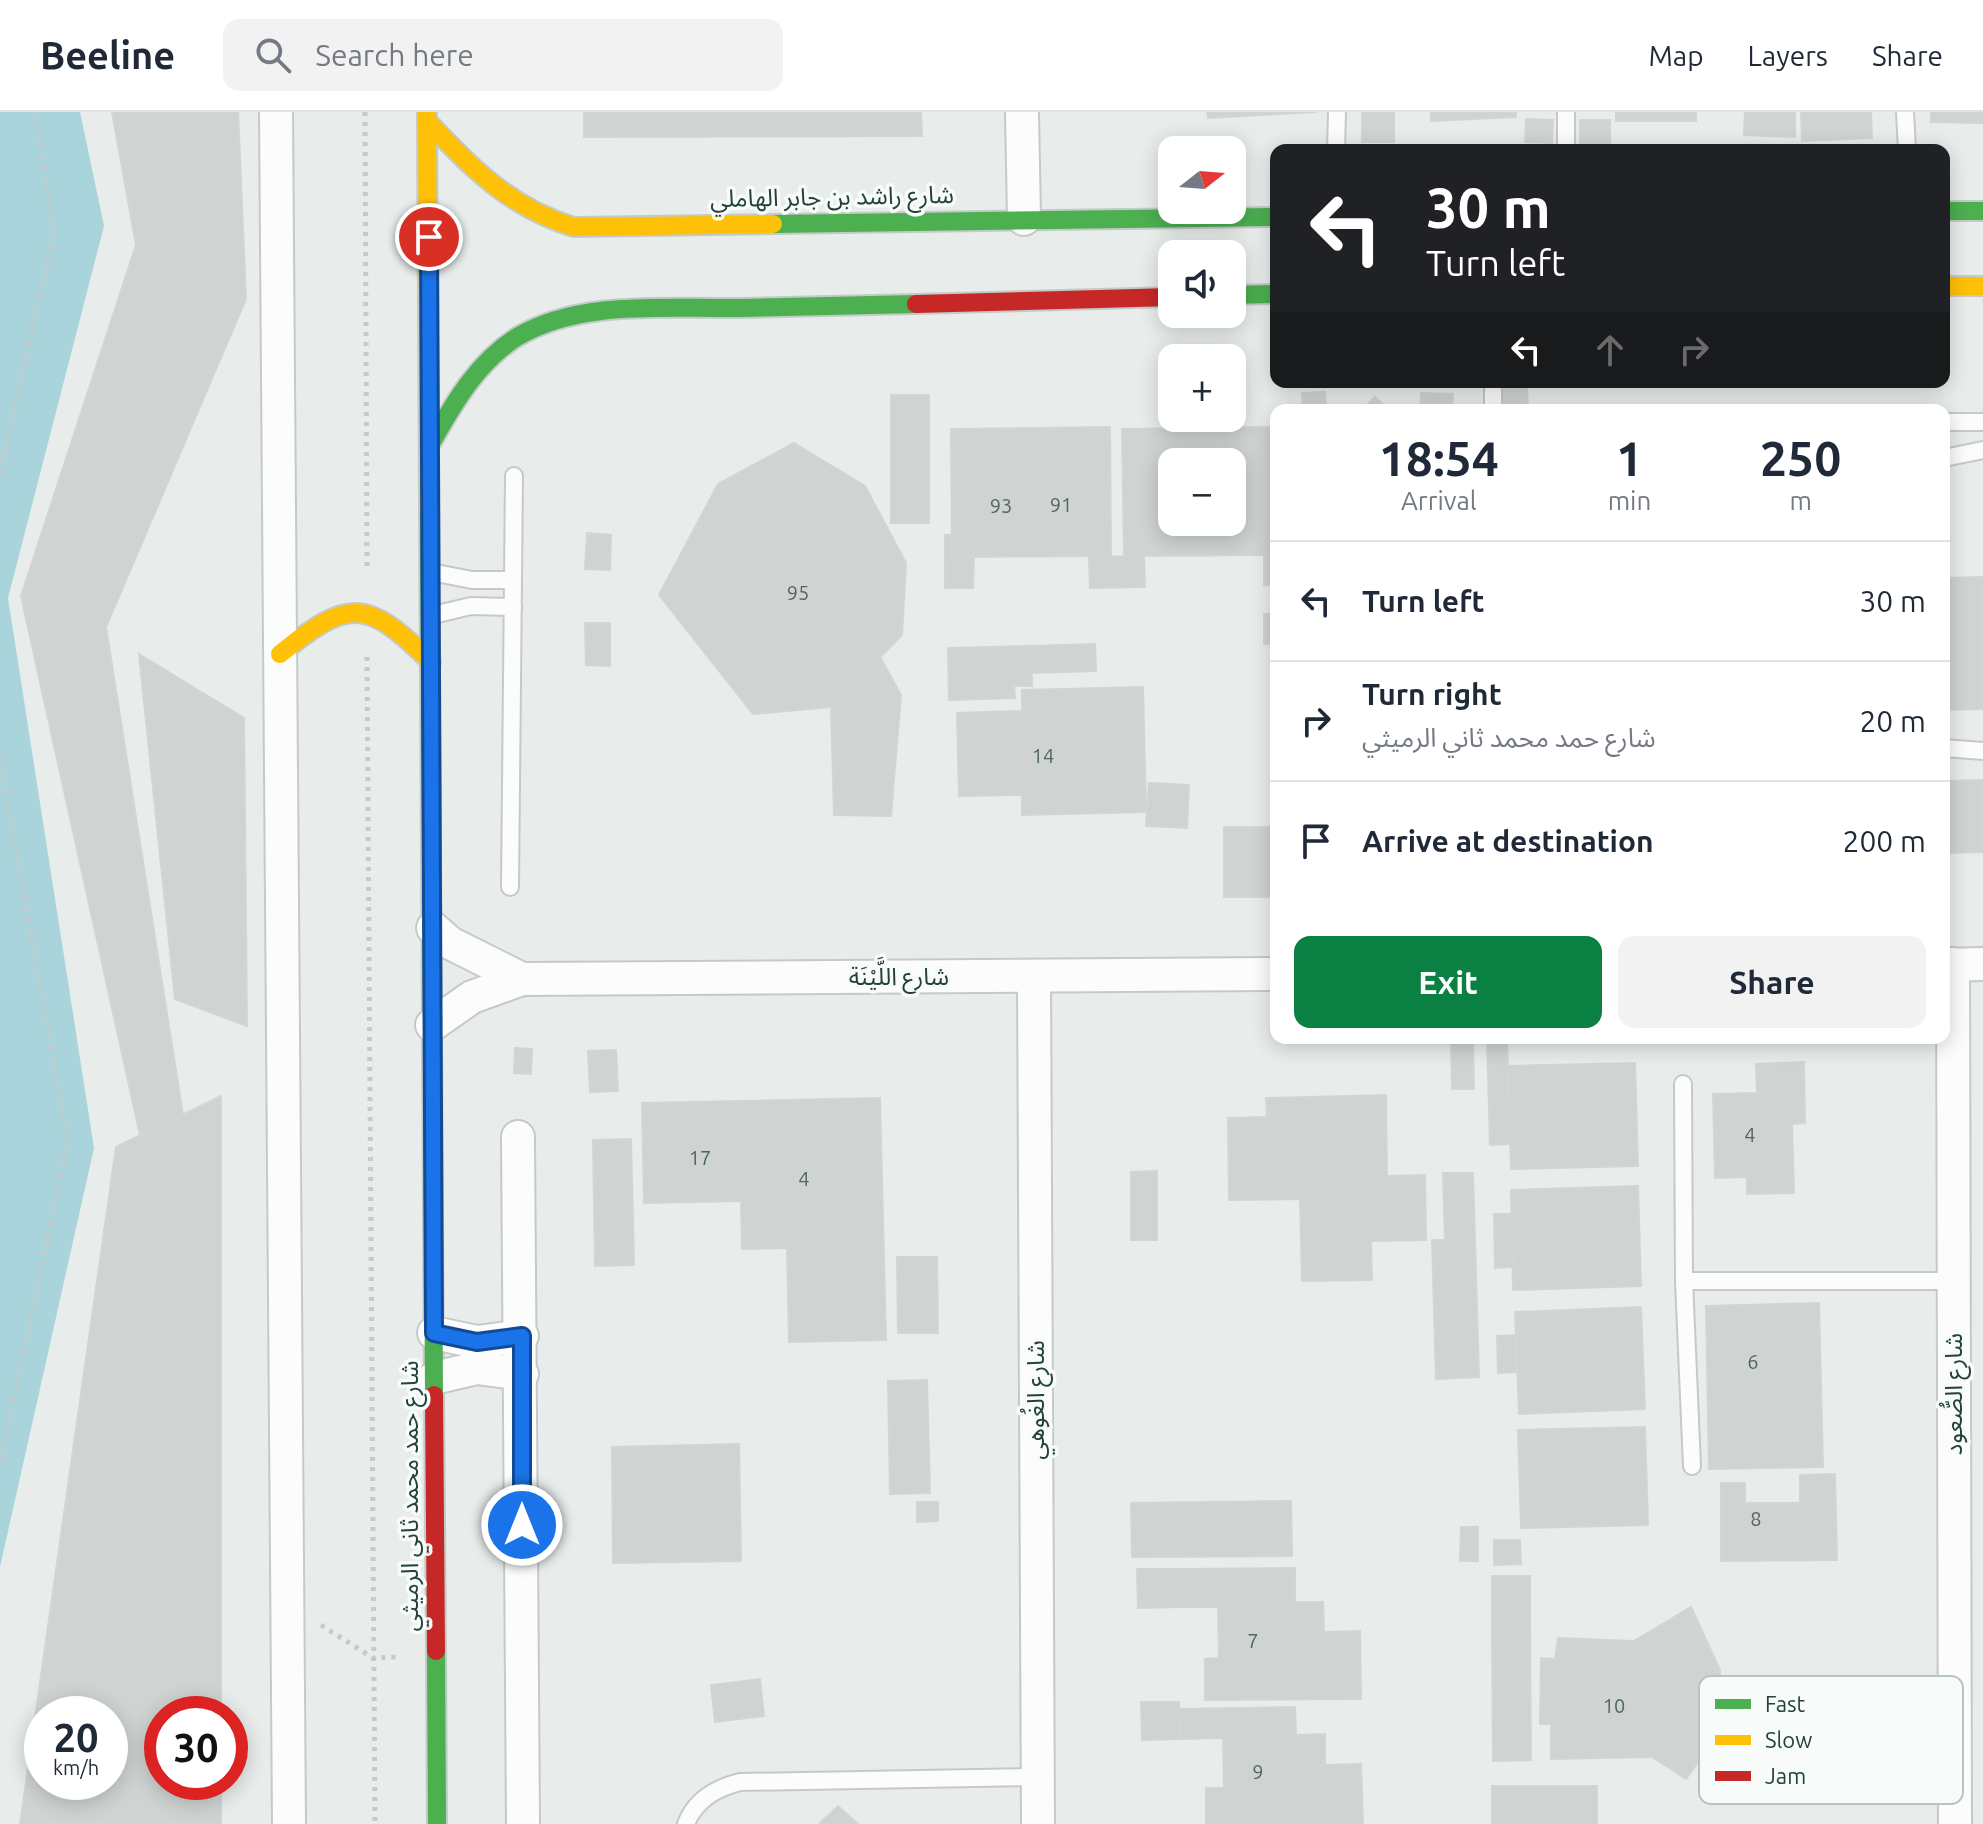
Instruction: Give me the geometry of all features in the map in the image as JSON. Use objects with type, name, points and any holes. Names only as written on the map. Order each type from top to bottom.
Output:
[{"type":"main road","name":"شارع راشد بن جابر الهاملي","points":[[427,116],[506,200],[539,218],[574,227],[1270,217]]},
{"type":"main road","name":"شارع حمد محمد ثاني الرميثي","points":[[427,116],[432,442],[437,1824]]},
{"type":"main road","points":[[1950,211],[1983,211]]},
{"type":"main road","points":[[1950,286],[1983,286]]},
{"type":"main road","points":[[1246,295],[1270,294]]},
{"type":"main road","points":[[432,442],[464,385],[485,361],[510,341],[569,317],[703,309],[1158,297]]},
{"type":"main road","points":[[280,654],[329,616],[347,611],[367,611],[386,619],[431,662]]},
{"type":"street","points":[[276,112],[289,1824]]},
{"type":"street","points":[[1022,112],[1024,219]]},
{"type":"street","name":"شارع اللَّيْنَة","points":[[433,928],[462,950],[522,979]]},
{"type":"street","name":"شارع الصُّعود","points":[[1955,1676],[1954,1281],[1960,964]]},
{"type":"street","name":"شارع اللَّيْنَة","points":[[432,1025],[472,997],[522,979],[1270,974]]},
{"type":"street","name":"شارع الغُوهي","points":[[1034,977],[1038,1824]]},
{"type":"street","points":[[518,1137],[522,1336],[523,1824]]},
{"type":"street","points":[[434,1333],[477,1342],[522,1336]]},
{"type":"street","points":[[434,1378],[477,1368],[522,1374]]},
{"type":"street","name":"شارع الصُّعود","points":[[1955,1804],[1955,1824]]},
{"type":"lane","points":[[1336,144],[1337,112]]},
{"type":"lane","points":[[1566,112],[1566,144]]},
{"type":"lane","points":[[1905,112],[1907,144]]},
{"type":"lane","points":[[1950,422],[1983,422]]},
{"type":"lane","points":[[1950,457],[1983,450]]},
{"type":"lane","points":[[510,887],[514,476]]},
{"type":"lane","points":[[431,572],[472,580],[513,580]]},
{"type":"lane","points":[[431,615],[471,606],[513,607]]},
{"type":"lane","points":[[1950,748],[1983,751]]},
{"type":"lane","points":[[1683,1084],[1684,1281],[1692,1466]]},
{"type":"lane","points":[[1684,1281],[1954,1281]]},
{"type":"lane","points":[[686,1824],[697,1806],[710,1794],[740,1782],[1038,1777]]},
{"type":"path","points":[[0,473],[54,231],[35,112]]},
{"type":"path","points":[[365,112],[375,1824]]},
{"type":"path","points":[[0,760],[68,1142],[0,1462]]},
{"type":"path","points":[[287,1618],[319,1623],[373,1658],[435,1657]]},
{"type":"water","points":[[0,112],[80,112],[104,226],[8,598],[94,1148],[0,1567]]},
{"type":"building","points":[[112,112],[238,112],[246,299],[106,627],[183,1115],[140,1135],[21,596],[136,245]]},
{"type":"building","points":[[584,112],[921,112],[922,136],[584,137]]},
{"type":"building","points":[[1207,112],[1317,112],[1208,118]]},
{"type":"building","points":[[1362,112],[1394,112],[1394,142],[1362,142]]},
{"type":"building","points":[[1431,112],[1516,112],[1516,117],[1431,121]]},
{"type":"building","points":[[1616,112],[1696,112],[1696,121],[1616,121]]},
{"type":"building","points":[[1745,112],[1795,112],[1795,137],[1744,135]]},
{"type":"building","points":[[1801,112],[1871,112],[1872,138],[1802,141]]},
{"type":"building","points":[[1931,112],[1983,112],[1983,123],[1931,122]]},
{"type":"building","points":[[1526,119],[1553,120],[1552,143],[1525,142]]},
{"type":"building","points":[[1580,120],[1610,120],[1610,143],[1580,143]]},
{"type":"building","points":[[1527,388],[1528,404],[1497,404],[1496,390]]},
{"type":"building","points":[[1325,392],[1326,404],[1303,404],[1302,393]]},
{"type":"building","points":[[1421,393],[1453,394],[1452,404],[1420,404]]},
{"type":"building","points":[[891,395],[929,395],[929,488],[891,488]]},
{"type":"building","points":[[1375,397],[1383,404],[1368,404]]},
{"type":"building","points":[[1110,427],[1111,556],[952,557],[951,429]]},
{"type":"building","points":[[1246,427],[1270,427],[1270,555],[1124,556],[1122,429],[1246,432]]},
{"type":"building","points":[[794,443],[865,486],[906,563],[902,635],[831,707],[753,714],[659,595],[718,484]]},
{"type":"building","points":[[891,488],[929,488],[929,523],[891,523]]},
{"type":"building","points":[[587,533],[611,535],[610,570],[585,569]]},
{"type":"building","points":[[945,535],[952,535],[952,557],[974,557],[973,588],[945,588]]},
{"type":"building","points":[[1264,555],[1270,555],[1270,585],[1264,585]]},
{"type":"building","points":[[1144,556],[1145,587],[1090,588],[1089,557]]},
{"type":"building","points":[[1983,577],[1983,709],[1950,710],[1950,578]]},
{"type":"building","points":[[1264,614],[1270,614],[1270,644],[1264,644]]},
{"type":"building","points":[[585,623],[610,623],[610,666],[586,665]]},
{"type":"building","points":[[1095,644],[1096,671],[1032,673],[1031,646]]},
{"type":"building","points":[[1031,646],[1032,686],[1014,686],[1015,698],[949,700],[948,648]]},
{"type":"building","points":[[139,654],[244,718],[247,1026],[175,999]]},
{"type":"building","points":[[880,657],[901,695],[891,816],[834,815],[831,707]]},
{"type":"building","points":[[1143,687],[1146,812],[1022,815],[1022,795],[959,796],[957,713],[1022,711],[1022,690]]},
{"type":"building","points":[[1983,780],[1983,852],[1950,853],[1950,781]]},
{"type":"building","points":[[1149,783],[1189,785],[1187,828],[1146,826]]},
{"type":"building","points":[[1224,827],[1270,827],[1270,897],[1224,897]]},
{"type":"building","points":[[1451,1044],[1473,1044],[1474,1089],[1452,1089]]},
{"type":"building","points":[[1487,1044],[1507,1044],[1510,1144],[1490,1145]]},
{"type":"building","points":[[515,1048],[532,1049],[531,1074],[514,1073]]},
{"type":"building","points":[[616,1050],[618,1091],[590,1092],[588,1051]]},
{"type":"building","points":[[1804,1062],[1805,1123],[1792,1124],[1794,1193],[1747,1194],[1747,1177],[1715,1178],[1713,1094],[1757,1093],[1756,1064]]},
{"type":"building","points":[[1635,1063],[1638,1166],[1511,1169],[1508,1066]]},
{"type":"building","points":[[1386,1095],[1387,1176],[1425,1175],[1426,1240],[1371,1241],[1372,1280],[1302,1281],[1300,1199],[1229,1200],[1228,1118],[1267,1117],[1266,1098]]},
{"type":"building","points":[[221,1096],[221,1696],[144,1696],[144,1800],[221,1800],[221,1824],[20,1824],[24,1796],[24,1800],[128,1800],[128,1696],[38,1696],[116,1147]]},
{"type":"building","points":[[880,1098],[886,1340],[789,1342],[787,1248],[742,1249],[741,1201],[644,1203],[642,1103]]},
{"type":"building","points":[[631,1139],[634,1265],[595,1266],[593,1140]]},
{"type":"building","points":[[1157,1171],[1157,1240],[1131,1240],[1131,1172]]},
{"type":"building","points":[[1443,1173],[1473,1173],[1479,1377],[1436,1379],[1432,1240],[1445,1240]]},
{"type":"building","points":[[1638,1186],[1641,1286],[1513,1290],[1511,1190]]},
{"type":"building","points":[[1494,1214],[1511,1214],[1513,1267],[1495,1268]]},
{"type":"building","points":[[897,1257],[937,1257],[938,1333],[898,1333]]},
{"type":"building","points":[[1819,1303],[1823,1467],[1709,1469],[1706,1306]]},
{"type":"building","points":[[1641,1307],[1645,1409],[1519,1414],[1515,1312]]},
{"type":"building","points":[[1515,1335],[1517,1372],[1498,1373],[1497,1336]]},
{"type":"building","points":[[927,1380],[930,1493],[890,1494],[888,1381]]},
{"type":"building","points":[[1645,1427],[1648,1525],[1521,1528],[1518,1430]]},
{"type":"building","points":[[739,1444],[741,1561],[613,1563],[612,1447]]},
{"type":"building","points":[[1835,1474],[1837,1560],[1721,1561],[1721,1483],[1745,1483],[1745,1503],[1800,1503],[1800,1475]]},
{"type":"building","points":[[1291,1501],[1292,1556],[1132,1557],[1131,1503]]},
{"type":"building","points":[[917,1502],[938,1502],[938,1521],[917,1522]]},
{"type":"building","points":[[1461,1527],[1478,1527],[1478,1561],[1460,1561]]},
{"type":"building","points":[[1494,1540],[1520,1540],[1521,1564],[1494,1565]]},
{"type":"building","points":[[1295,1568],[1295,1602],[1323,1602],[1324,1632],[1360,1631],[1361,1699],[1205,1700],[1205,1659],[1219,1658],[1218,1607],[1179,1607],[1179,1569]]},
{"type":"building","points":[[1137,1569],[1179,1569],[1179,1607],[1138,1608]]},
{"type":"building","points":[[1492,1576],[1530,1576],[1530,1627],[1492,1627]]},
{"type":"building","points":[[1691,1607],[1720,1670],[1720,1676],[1699,1676],[1699,1761],[1686,1779],[1652,1757],[1551,1759],[1551,1724],[1540,1724],[1541,1658],[1555,1659],[1558,1638],[1634,1641]]},
{"type":"building","points":[[1492,1627],[1530,1627],[1531,1760],[1493,1761]]},
{"type":"building","points":[[760,1679],[764,1716],[715,1722],[711,1685]]},
{"type":"building","points":[[1141,1702],[1179,1702],[1180,1739],[1142,1740]]},
{"type":"building","points":[[1295,1707],[1296,1735],[1325,1734],[1325,1765],[1361,1764],[1363,1824],[1206,1824],[1206,1788],[1224,1788],[1223,1738],[1180,1739],[1179,1709]]},
{"type":"building","points":[[1492,1786],[1597,1786],[1597,1824],[1492,1824]]},
{"type":"building","points":[[838,1806],[858,1824],[819,1824]]},
{"type":"traffic: fast","points":[[1950,211],[1983,211]]},
{"type":"traffic: fast","points":[[773,224],[1270,217]]},
{"type":"traffic: fast","points":[[1246,295],[1270,294]]},
{"type":"traffic: fast","points":[[433,440],[479,370],[503,347],[542,325],[569,317],[625,309],[916,304]]},
{"type":"traffic: fast","points":[[429,509],[434,1395]]},
{"type":"traffic: fast","points":[[436,1651],[437,1824]]},
{"type":"traffic: slow","points":[[427,112],[429,509]]},
{"type":"traffic: slow","points":[[427,121],[476,170],[511,198],[574,227],[773,224]]},
{"type":"traffic: slow","points":[[1950,286],[1983,286]]},
{"type":"traffic: slow","points":[[280,654],[324,622],[358,613],[390,626],[431,662]]},
{"type":"traffic: jam","points":[[916,304],[1158,297]]},
{"type":"traffic: jam","points":[[434,1395],[436,1651]]},
{"type":"route","points":[[429,237],[434,1333],[477,1342],[522,1336],[522,1525]]}]
